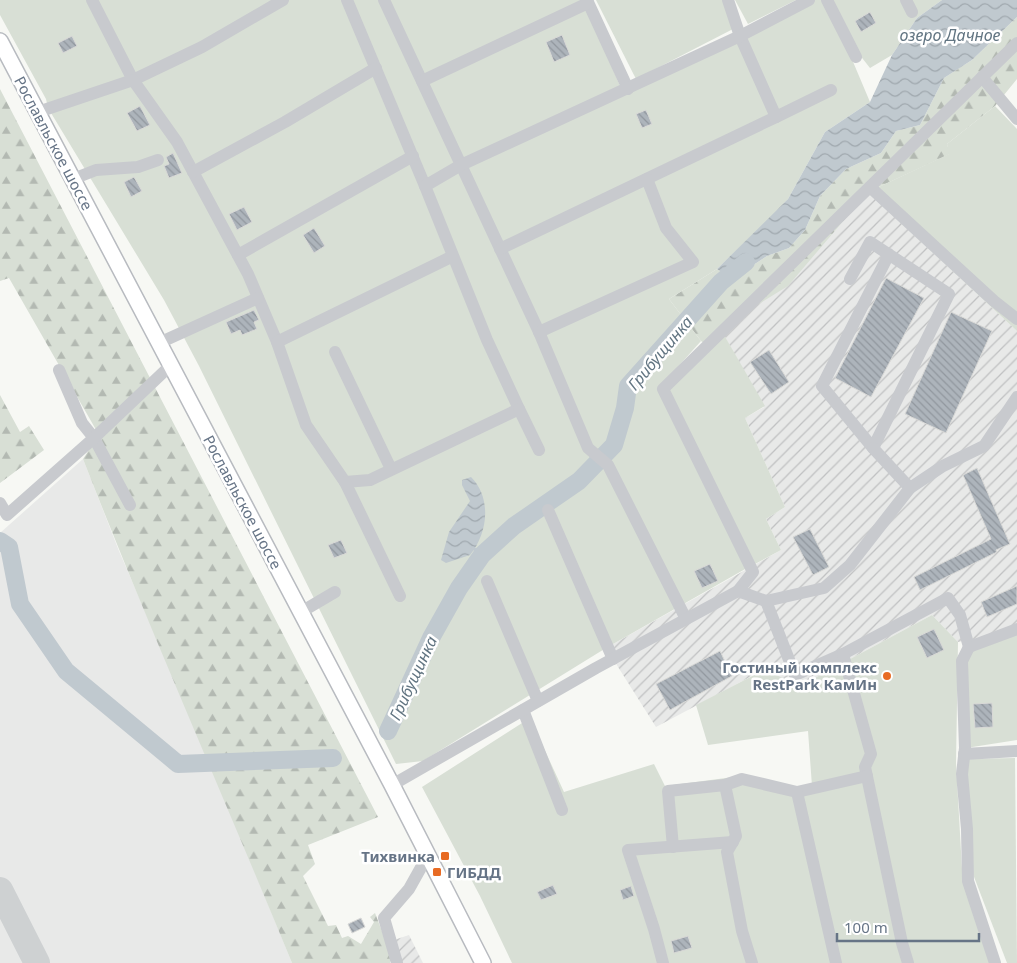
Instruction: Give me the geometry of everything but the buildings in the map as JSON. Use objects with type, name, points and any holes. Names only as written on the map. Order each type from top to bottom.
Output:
[{"type":"main road","name":"Рославльское шоссе","points":[[0,41],[392,785],[483,963]]},
{"type":"lane","points":[[92,0],[133,80],[176,142],[238,255],[277,342],[306,425],[345,482],[400,596]]},
{"type":"lane","points":[[38,112],[133,80],[202,47],[283,0]]},
{"type":"lane","points":[[347,0],[413,156],[487,340],[539,450]]},
{"type":"lane","points":[[384,0],[539,332],[588,448],[608,465],[686,619]]},
{"type":"lane","points":[[728,0],[740,36],[776,117]]},
{"type":"lane","points":[[425,186],[462,165],[740,36],[809,0]]},
{"type":"lane","points":[[826,0],[856,57]]},
{"type":"lane","points":[[906,0],[912,12]]},
{"type":"lane","points":[[422,80],[588,2],[628,89]]},
{"type":"lane","points":[[392,785],[538,701],[738,591],[752,572],[663,389],[1017,43]]},
{"type":"lane","points":[[193,172],[285,122],[376,68]]},
{"type":"lane","points":[[982,78],[1017,119]]},
{"type":"lane","points":[[500,248],[831,90]]},
{"type":"lane","points":[[238,255],[413,156]]},
{"type":"lane","points":[[73,179],[96,170],[138,167],[158,160]]},
{"type":"lane","points":[[539,332],[694,262],[666,228],[647,179]]},
{"type":"lane","points":[[870,187],[994,301],[1017,319]]},
{"type":"lane","points":[[850,279],[870,242],[949,294],[873,448]]},
{"type":"lane","points":[[889,254],[822,386],[873,448],[910,488]]},
{"type":"lane","points":[[277,342],[453,256]]},
{"type":"lane","points":[[159,342],[258,298]]},
{"type":"lane","points":[[335,352],[391,470]]},
{"type":"lane","points":[[0,503],[7,515],[94,438],[171,365]]},
{"type":"lane","points":[[58,370],[82,423],[94,438],[130,505]]},
{"type":"lane","points":[[738,591],[766,601],[824,588],[850,565],[910,488],[943,466],[984,446],[1017,397]]},
{"type":"lane","points":[[345,482],[370,480],[519,409]]},
{"type":"lane","points":[[548,510],[613,659]]},
{"type":"lane","points":[[487,581],[538,701]]},
{"type":"lane","points":[[301,612],[335,592]]},
{"type":"lane","points":[[766,601],[795,675],[842,654],[948,598],[960,615],[969,647],[962,661],[964,754],[962,774],[967,829],[968,881],[996,963]]},
{"type":"lane","points":[[969,647],[1017,629]]},
{"type":"lane","points":[[842,654],[871,754],[866,768],[867,776],[902,943],[908,963]]},
{"type":"lane","points":[[523,710],[562,810]]},
{"type":"lane","points":[[964,754],[1017,751]]},
{"type":"lane","points":[[673,846],[668,790],[725,785],[742,779],[797,792],[867,776]]},
{"type":"lane","points":[[725,785],[736,836],[726,852],[742,931],[752,963]]},
{"type":"lane","points":[[797,792],[836,963]]},
{"type":"lane","points":[[663,963],[628,850],[733,842]]},
{"type":"lane","points":[[397,963],[384,918],[409,889],[428,855]]},
{"type":"shaded area","points":[[868,192],[1017,331],[1017,631],[1003,636],[958,642],[932,615],[798,687],[765,669],[656,727],[606,648],[781,550],[766,519],[785,507],[745,418],[764,407],[720,328]]},
{"type":"shaded area","points":[[83,459],[119,551],[210,762],[292,963],[0,963],[0,533]]},
{"type":"shaded area","points":[[409,935],[423,963],[400,963],[394,940]]},
{"type":"green space","points":[[0,0],[583,0],[624,95],[809,0],[824,0],[840,31],[870,102],[825,132],[788,199],[770,218],[717,269],[669,299],[701,341],[658,389],[747,568],[606,648],[423,761],[396,764],[199,366],[164,300],[48,108],[46,99],[0,15]]},
{"type":"green space","points":[[596,0],[724,0],[733,29],[636,79]]},
{"type":"green space","points":[[735,0],[796,0],[748,24]]},
{"type":"green space","points":[[833,0],[942,0],[917,18],[892,55],[870,68],[859,54]]},
{"type":"green space","points":[[1017,17],[1017,79],[995,106],[947,144],[950,154],[868,192],[788,286],[720,328],[705,344],[701,341],[669,299],[717,269],[732,279],[767,256],[789,248],[805,230],[820,196],[846,169],[881,153],[896,131],[920,125],[944,78],[972,60]]},
{"type":"green space","points":[[0,89],[378,817],[308,845],[315,864],[303,876],[328,926],[336,925],[342,938],[348,936],[361,944],[374,922],[370,917],[375,913],[391,955],[390,963],[292,963],[83,459],[99,435],[9,278],[0,281]]},
{"type":"green space","points":[[995,106],[1017,129],[1017,331],[868,192],[949,154],[947,144]]},
{"type":"green space","points":[[720,328],[765,406],[745,418],[785,507],[766,519],[781,550],[755,564],[667,389]]},
{"type":"green space","points":[[0,395],[20,432],[29,426],[44,450],[0,483]]},
{"type":"green space","points":[[932,615],[958,642],[956,763],[962,869],[995,963],[512,963],[480,896],[422,787],[530,718],[564,792],[654,764],[665,786],[741,776],[801,789],[812,786],[808,731],[708,745],[696,705],[766,669],[798,687]]},
{"type":"green space","points":[[1017,631],[1017,740],[966,748],[968,653]]},
{"type":"green space","points":[[1015,758],[1017,963],[1007,963],[971,869],[965,759]]},
{"type":"water","name":"озеро Дачное","points":[[942,0],[1017,0],[1017,17],[972,60],[944,78],[920,125],[896,131],[881,153],[846,169],[820,196],[805,230],[789,248],[767,256],[732,279],[717,269],[788,199],[825,132],[870,102],[892,55],[917,18]]},
{"type":"water","points":[[471,477],[478,485],[485,505],[484,526],[481,536],[470,555],[446,563],[441,560],[449,532],[470,501],[462,485],[462,480]]},
{"type":"waterway","name":"Грибущинка","points":[[388,731],[431,638],[459,588],[482,555],[514,526],[579,481],[614,445],[625,408],[628,386],[721,282],[746,262]]},
{"type":"waterway","name":"Грибущинка","points":[[0,541],[9,547],[20,604],[66,671],[178,764],[333,758]]},
{"type":"waterway","points":[[473,548],[482,555]]},
{"type":"taxiway","points":[[0,890],[37,963]]},
{"type":"place","name":"Гостиный комплекс RestPark КамИн","points":[[887,676]]},
{"type":"place","name":"Тихвинка","points":[[445,856]]},
{"type":"place","name":"ГИБДД","points":[[437,872]]}]
